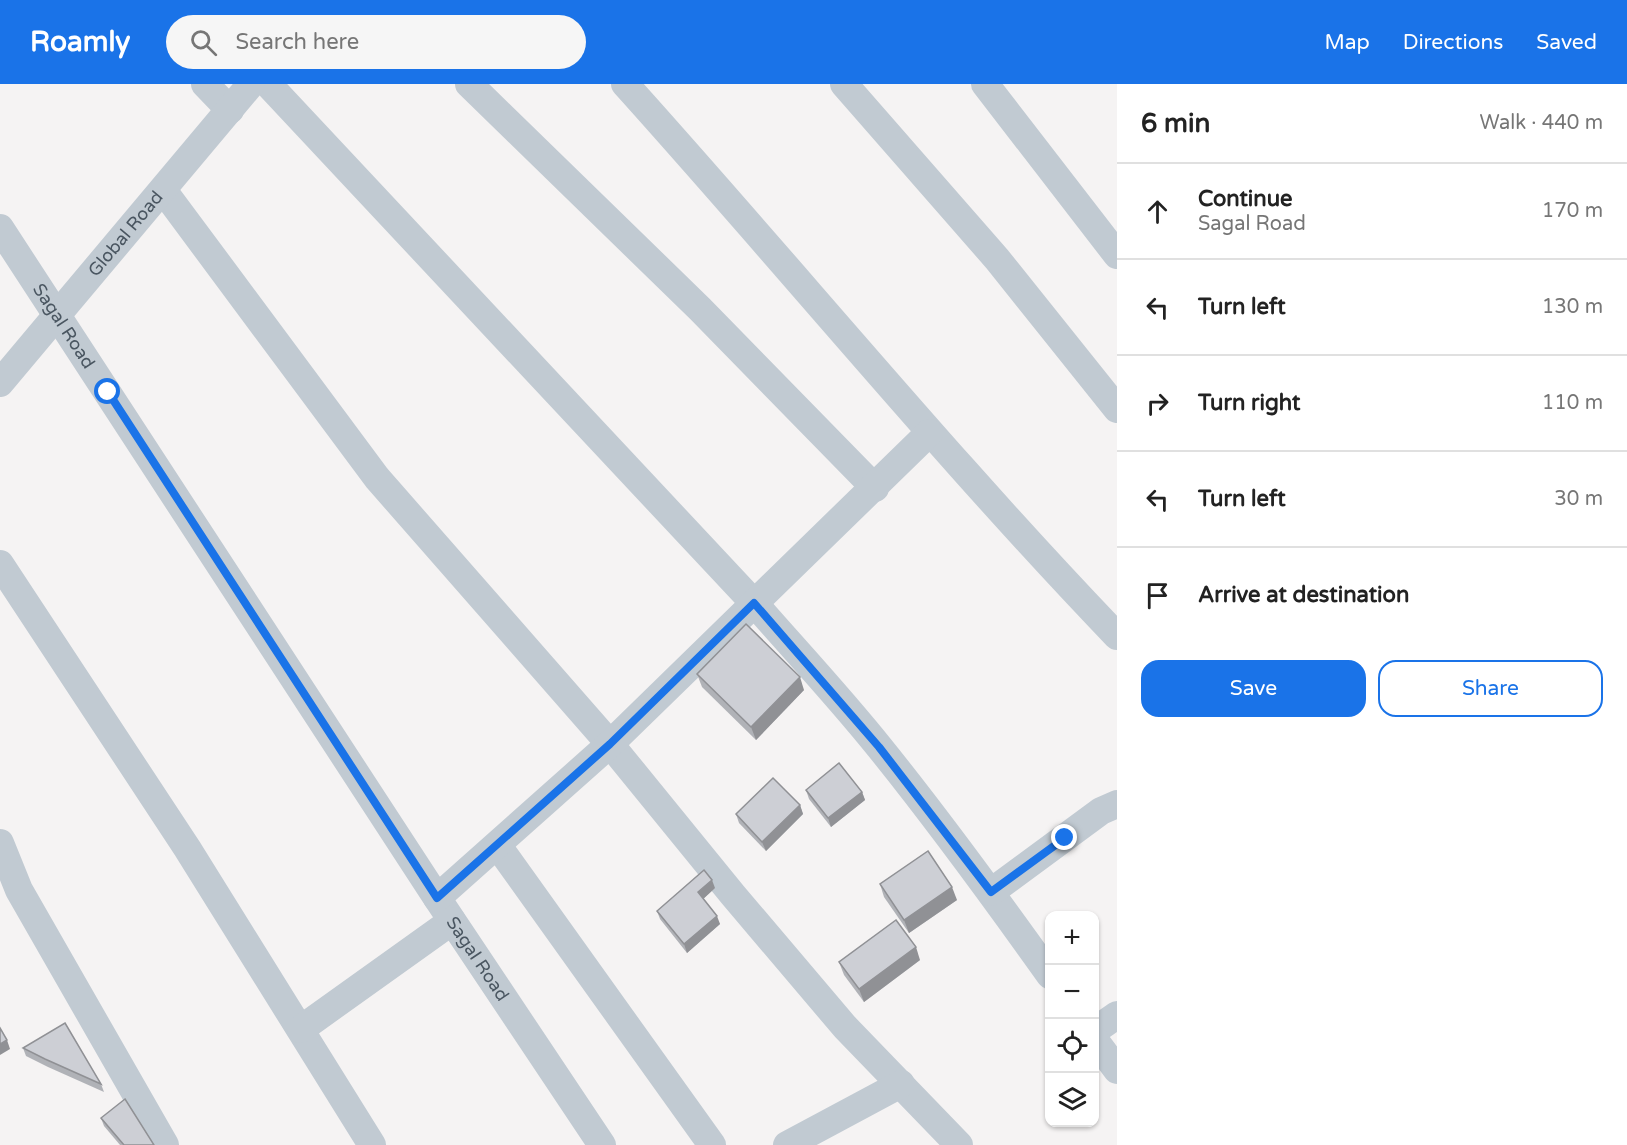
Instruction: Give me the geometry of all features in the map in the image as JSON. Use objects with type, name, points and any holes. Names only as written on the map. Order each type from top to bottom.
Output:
[{"type":"street","points":[[205,84],[230,110]]},
{"type":"street","name":"Global Road","points":[[0,383],[252,84]]},
{"type":"street","points":[[268,84],[754,603],[879,747],[991,892],[1045,968]]},
{"type":"street","points":[[470,84],[700,309],[875,488]]},
{"type":"street","points":[[625,84],[929,433],[1117,636]]},
{"type":"street","points":[[844,84],[997,260],[1117,409]]},
{"type":"street","points":[[985,84],[1117,255]]},
{"type":"street","points":[[162,189],[377,478],[610,744],[845,1027],[958,1145]]},
{"type":"street","name":"Sagal Road","points":[[0,228],[444,910],[602,1145]]},
{"type":"street","points":[[301,1029],[444,910],[498,846],[610,744],[929,433]]},
{"type":"street","points":[[0,564],[187,848],[372,1145]]},
{"type":"street","points":[[991,892],[1101,811],[1117,804]]},
{"type":"street","points":[[0,843],[19,890],[165,1145]]},
{"type":"street","points":[[498,846],[712,1145]]},
{"type":"street","points":[[1099,1027],[1117,1015]]},
{"type":"street","points":[[1099,1045],[1117,1070]]},
{"type":"street","points":[[788,1145],[900,1084]]},
{"type":"building","points":[[746,624],[800,677],[751,727],[697,674]]},
{"type":"building","points":[[839,763],[862,792],[828,818],[806,790]]},
{"type":"building","points":[[773,778],[800,805],[762,842],[736,814]]},
{"type":"building","points":[[928,851],[952,887],[904,920],[880,884]]},
{"type":"building","points":[[704,870],[712,880],[698,892],[717,916],[684,944],[657,911]]},
{"type":"building","points":[[896,920],[916,947],[859,989],[839,962]]},
{"type":"building","points":[[65,1023],[101,1084],[23,1048]]},
{"type":"building","points":[[0,1028],[7,1040],[0,1044]]},
{"type":"building","points":[[125,1099],[154,1145],[124,1145],[101,1118]]},
{"type":"route","points":[[108,392],[437,898],[610,744],[754,603],[879,747],[991,892],[1065,838]]}]
